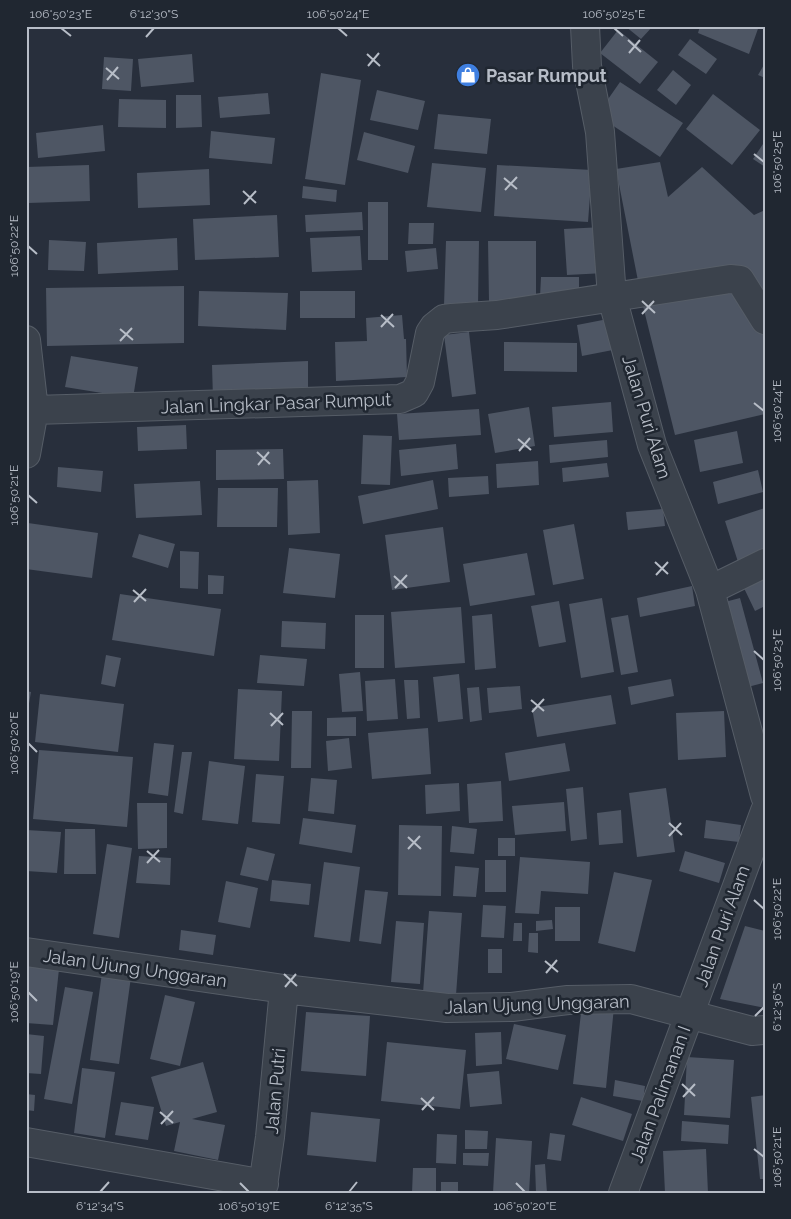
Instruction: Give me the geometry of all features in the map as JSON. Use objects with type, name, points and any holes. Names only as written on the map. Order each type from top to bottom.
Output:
[{"type":"street","name":"Jalan Puri Alam","points":[[585,26],[587,66],[600,132],[612,297],[652,445],[710,590],[765,796]]},
{"type":"street","name":"Jalan Lingkar Pasar Rumput","points":[[34,410],[400,400],[414,393],[420,382],[430,333],[434,326],[444,319],[496,315],[730,279],[740,280],[765,320]]},
{"type":"street","points":[[26,340],[34,410],[26,454]]},
{"type":"street","points":[[710,590],[765,563]]},
{"type":"street","name":"Jalan Puri Alam","points":[[690,1013],[765,810]]},
{"type":"street","name":"Jalan Ujung Unggaran","points":[[26,952],[284,989],[447,1008],[512,1007],[568,1000],[632,999],[690,1013]]},
{"type":"street","name":"Jalan Putri","points":[[263,1189],[284,989]]},
{"type":"street","name":"Jalan Palimanan I","points":[[623,1193],[690,1013],[752,1030],[765,1030]]},
{"type":"street","points":[[26,1142],[263,1189]]},
{"type":"building","points":[[625,26],[653,26],[641,39]]},
{"type":"building","points":[[700,26],[759,26],[749,54],[698,33]]},
{"type":"building","points":[[618,30],[658,62],[640,84],[600,53]]},
{"type":"building","points":[[690,39],[717,59],[706,74],[678,55]]},
{"type":"building","points":[[192,54],[194,82],[141,87],[138,59]]},
{"type":"building","points":[[104,57],[133,59],[131,91],[102,89]]},
{"type":"building","points":[[765,63],[765,78],[758,75]]},
{"type":"building","points":[[673,70],[691,85],[676,105],[657,90]]},
{"type":"building","points":[[321,73],[361,80],[345,185],[305,179]]},
{"type":"building","points":[[620,82],[683,123],[660,157],[597,115]]},
{"type":"building","points":[[377,90],[425,101],[418,130],[370,120]]},
{"type":"building","points":[[268,93],[270,114],[220,118],[218,97]]},
{"type":"building","points":[[713,94],[760,130],[732,165],[686,129]]},
{"type":"building","points":[[176,95],[201,95],[202,127],[176,128]]},
{"type":"building","points":[[119,99],[166,100],[166,128],[118,127]]},
{"type":"building","points":[[438,114],[491,119],[487,154],[434,149]]},
{"type":"building","points":[[103,125],[105,151],[38,158],[36,133]]},
{"type":"building","points":[[211,131],[275,138],[272,164],[209,158]]},
{"type":"building","points":[[364,132],[415,146],[408,173],[357,160]]},
{"type":"building","points":[[765,141],[765,167],[753,159]]},
{"type":"building","points":[[660,162],[668,197],[702,167],[754,215],[765,210],[765,292],[756,294],[741,273],[640,291],[616,169]]},
{"type":"building","points":[[432,163],[486,168],[481,212],[427,207]]},
{"type":"building","points":[[89,165],[90,201],[28,203],[26,167]]},
{"type":"building","points":[[497,165],[592,170],[588,222],[494,216]]},
{"type":"building","points":[[209,169],[210,205],[138,208],[137,173]]},
{"type":"building","points":[[303,186],[337,190],[336,202],[302,198]]},
{"type":"building","points":[[368,202],[388,202],[388,260],[368,260]]},
{"type":"building","points":[[362,212],[363,230],[306,232],[305,215]]},
{"type":"building","points":[[277,215],[279,257],[195,260],[193,219]]},
{"type":"building","points":[[409,223],[434,223],[433,244],[408,244]]},
{"type":"building","points":[[603,227],[605,273],[567,275],[564,229]]},
{"type":"building","points":[[360,236],[362,270],[312,272],[310,238]]},
{"type":"building","points":[[177,238],[178,270],[98,274],[97,243]]},
{"type":"building","points":[[49,240],[86,242],[84,271],[48,270]]},
{"type":"building","points":[[446,241],[479,241],[478,306],[444,306]]},
{"type":"building","points":[[488,241],[536,241],[536,301],[489,301]]},
{"type":"building","points":[[436,248],[438,269],[407,272],[405,251]]},
{"type":"building","points":[[541,277],[579,277],[579,298],[540,297]]},
{"type":"building","points":[[739,283],[765,332],[765,414],[675,435],[641,298]]},
{"type":"building","points":[[184,286],[184,343],[47,346],[46,288]]},
{"type":"building","points":[[199,291],[288,293],[286,330],[198,326]]},
{"type":"building","points":[[300,291],[355,291],[355,318],[300,318]]},
{"type":"building","points":[[402,315],[404,339],[406,339],[407,377],[336,381],[335,342],[367,341],[366,318]]},
{"type":"building","points":[[613,318],[618,349],[582,356],[577,325]]},
{"type":"building","points":[[469,332],[476,394],[452,397],[444,335]]},
{"type":"building","points":[[504,342],[577,343],[577,372],[504,371]]},
{"type":"building","points":[[71,356],[138,367],[133,398],[65,387]]},
{"type":"building","points":[[308,361],[308,395],[213,399],[212,365]]},
{"type":"building","points":[[611,402],[613,432],[554,437],[552,407]]},
{"type":"building","points":[[529,407],[535,446],[495,453],[488,414]]},
{"type":"building","points":[[479,409],[481,435],[399,440],[397,414]]},
{"type":"building","points":[[186,425],[187,449],[138,451],[137,427]]},
{"type":"building","points":[[737,431],[743,463],[700,472],[694,440]]},
{"type":"building","points":[[363,435],[392,436],[390,485],[361,484]]},
{"type":"building","points":[[607,440],[608,457],[550,463],[549,445]]},
{"type":"building","points":[[456,444],[458,469],[401,476],[399,450]]},
{"type":"building","points":[[283,449],[284,479],[216,480],[216,450]]},
{"type":"building","points":[[538,461],[539,485],[497,488],[496,464]]},
{"type":"building","points":[[607,463],[609,477],[563,482],[562,468]]},
{"type":"building","points":[[58,467],[103,471],[101,492],[57,487]]},
{"type":"building","points":[[758,470],[763,492],[718,504],[713,482]]},
{"type":"building","points":[[488,476],[489,494],[449,497],[448,478]]},
{"type":"building","points":[[318,480],[320,533],[288,535],[287,481]]},
{"type":"building","points":[[433,480],[438,509],[363,524],[358,496]]},
{"type":"building","points":[[200,481],[202,515],[136,518],[134,484]]},
{"type":"building","points":[[218,488],[278,488],[277,527],[217,527]]},
{"type":"building","points":[[765,508],[765,553],[738,562],[725,521]]},
{"type":"building","points":[[663,509],[665,526],[628,530],[626,512]]},
{"type":"building","points":[[28,523],[98,533],[92,578],[26,569]]},
{"type":"building","points":[[574,524],[584,579],[553,585],[543,530]]},
{"type":"building","points":[[443,527],[450,582],[392,590],[385,535]]},
{"type":"building","points":[[139,534],[175,544],[168,568],[132,557]]},
{"type":"building","points":[[289,548],[340,554],[335,598],[283,593]]},
{"type":"building","points":[[180,551],[199,552],[198,589],[180,588]]},
{"type":"building","points":[[527,553],[535,595],[470,606],[463,564]]},
{"type":"building","points":[[765,574],[765,606],[755,611],[742,584]]},
{"type":"building","points":[[208,575],[224,576],[223,594],[208,594]]},
{"type":"building","points":[[692,586],[695,606],[640,617],[637,598]]},
{"type":"building","points":[[120,594],[221,609],[214,656],[112,640]]},
{"type":"building","points":[[602,598],[614,672],[581,678],[569,604]]},
{"type":"building","points":[[740,598],[763,683],[744,688],[721,603]]},
{"type":"building","points":[[559,601],[566,642],[539,647],[531,606]]},
{"type":"building","points":[[461,607],[465,663],[395,668],[391,612]]},
{"type":"building","points":[[492,614],[496,668],[475,670],[472,616]]},
{"type":"building","points":[[355,615],[384,615],[384,668],[355,668]]},
{"type":"building","points":[[628,615],[638,672],[621,675],[611,618]]},
{"type":"building","points":[[282,621],[326,623],[325,649],[281,647]]},
{"type":"building","points":[[106,655],[121,658],[115,687],[101,684]]},
{"type":"building","points":[[260,655],[307,659],[304,686],[257,683]]},
{"type":"building","points":[[360,672],[363,711],[342,712],[339,674]]},
{"type":"building","points":[[459,674],[463,719],[438,722],[433,677]]},
{"type":"building","points":[[395,679],[398,719],[367,721],[365,681]]},
{"type":"building","points":[[671,679],[674,696],[631,705],[628,687]]},
{"type":"building","points":[[404,680],[418,680],[420,718],[407,719]]},
{"type":"building","points":[[520,686],[522,709],[489,713],[487,688]]},
{"type":"building","points":[[479,687],[482,720],[470,722],[467,688]]},
{"type":"building","points":[[238,689],[282,691],[279,761],[234,759]]},
{"type":"building","points":[[26,691],[31,692],[27,715],[26,715]]},
{"type":"building","points":[[40,694],[124,704],[118,752],[35,742]]},
{"type":"building","points":[[611,695],[616,724],[537,737],[532,708]]},
{"type":"building","points":[[292,711],[312,711],[311,768],[291,768]]},
{"type":"building","points":[[724,711],[726,757],[678,760],[676,713]]},
{"type":"building","points":[[356,717],[356,736],[327,736],[327,718]]},
{"type":"building","points":[[428,728],[431,774],[372,779],[368,733]]},
{"type":"building","points":[[349,738],[352,768],[328,771],[326,741]]},
{"type":"building","points":[[154,743],[174,745],[168,796],[148,793]]},
{"type":"building","points":[[565,743],[570,771],[509,781],[505,753]]},
{"type":"building","points":[[39,750],[133,757],[127,827],[33,819]]},
{"type":"building","points":[[182,752],[192,752],[183,814],[174,812]]},
{"type":"building","points":[[209,761],[245,766],[238,824],[202,820]]},
{"type":"building","points":[[256,774],[284,776],[280,824],[252,822]]},
{"type":"building","points":[[311,778],[337,780],[334,814],[308,811]]},
{"type":"building","points":[[501,781],[503,821],[469,823],[467,784]]},
{"type":"building","points":[[459,783],[460,811],[426,814],[425,785]]},
{"type":"building","points":[[583,787],[587,839],[571,841],[566,789]]},
{"type":"building","points":[[666,788],[675,852],[637,857],[629,793]]},
{"type":"building","points":[[564,802],[566,831],[515,835],[512,806]]},
{"type":"building","points":[[137,803],[167,803],[167,848],[138,849]]},
{"type":"building","points":[[621,810],[623,843],[599,845],[597,813]]},
{"type":"building","points":[[303,818],[356,825],[352,853],[299,844]]},
{"type":"building","points":[[706,820],[741,825],[739,842],[704,838]]},
{"type":"building","points":[[399,825],[442,826],[441,896],[398,895]]},
{"type":"building","points":[[452,826],[477,829],[474,854],[450,852]]},
{"type":"building","points":[[65,829],[95,829],[96,874],[64,874]]},
{"type":"building","points":[[26,830],[61,832],[57,873],[26,871]]},
{"type":"building","points":[[498,838],[515,838],[515,856],[498,856]]},
{"type":"building","points":[[107,844],[132,848],[119,938],[93,934]]},
{"type":"building","points":[[247,847],[275,854],[268,881],[240,875]]},
{"type":"building","points":[[685,851],[725,863],[719,883],[679,871]]},
{"type":"building","points":[[139,856],[171,858],[170,885],[136,883]]},
{"type":"building","points":[[520,857],[590,862],[588,894],[541,891],[539,914],[515,913]]},
{"type":"building","points":[[485,860],[506,860],[506,892],[485,892]]},
{"type":"building","points":[[324,862],[360,867],[350,942],[314,937]]},
{"type":"building","points":[[455,866],[479,868],[476,897],[453,896]]},
{"type":"building","points":[[614,872],[652,880],[635,952],[598,943]]},
{"type":"building","points":[[272,880],[311,884],[309,905],[270,901]]},
{"type":"building","points":[[226,881],[258,888],[250,928],[218,922]]},
{"type":"building","points":[[365,890],[388,892],[381,944],[359,941]]},
{"type":"building","points":[[483,905],[506,906],[504,938],[481,937]]},
{"type":"building","points":[[555,907],[580,907],[580,941],[555,941]]},
{"type":"building","points":[[429,911],[462,913],[456,995],[423,993]]},
{"type":"building","points":[[552,920],[553,929],[536,931],[536,921]]},
{"type":"building","points":[[396,921],[424,923],[420,984],[391,982]]},
{"type":"building","points":[[514,923],[522,923],[522,941],[513,941]]},
{"type":"building","points":[[745,926],[765,931],[765,1008],[720,999]]},
{"type":"building","points":[[181,930],[216,935],[213,955],[179,950]]},
{"type":"building","points":[[529,933],[538,933],[538,953],[528,952]]},
{"type":"building","points":[[488,949],[502,949],[502,973],[488,973]]},
{"type":"building","points":[[28,965],[59,969],[53,1025],[26,1023]]},
{"type":"building","points":[[102,973],[131,977],[119,1064],[90,1060]]},
{"type":"building","points":[[65,987],[93,992],[72,1104],[44,1099]]},
{"type":"building","points":[[165,995],[195,1002],[180,1066],[150,1059]]},
{"type":"building","points":[[582,1004],[614,1007],[606,1088],[573,1084]]},
{"type":"building","points":[[306,1012],[370,1016],[366,1076],[301,1071]]},
{"type":"building","points":[[514,1024],[566,1035],[558,1070],[506,1059]]},
{"type":"building","points":[[501,1032],[502,1064],[476,1066],[475,1033]]},
{"type":"building","points":[[26,1034],[44,1036],[41,1074],[26,1073]]},
{"type":"building","points":[[387,1042],[466,1050],[460,1109],[381,1101]]},
{"type":"building","points":[[687,1057],[734,1060],[730,1118],[684,1115]]},
{"type":"building","points":[[203,1062],[217,1112],[192,1119],[225,1125],[218,1160],[174,1151],[180,1122],[166,1126],[151,1077]]},
{"type":"building","points":[[82,1068],[115,1072],[105,1138],[74,1133]]},
{"type":"building","points":[[499,1071],[502,1104],[470,1107],[467,1074]]},
{"type":"building","points":[[615,1080],[645,1086],[643,1101],[613,1096]]},
{"type":"building","points":[[26,1094],[35,1095],[34,1111],[26,1110]]},
{"type":"building","points":[[765,1095],[765,1179],[760,1179],[751,1097]]},
{"type":"building","points":[[581,1097],[632,1114],[623,1141],[572,1125]]},
{"type":"building","points":[[121,1102],[154,1107],[148,1140],[115,1135]]},
{"type":"building","points":[[311,1112],[380,1119],[376,1162],[307,1155]]},
{"type":"building","points":[[682,1121],[729,1125],[728,1144],[681,1141]]},
{"type":"building","points":[[465,1130],[488,1131],[487,1149],[465,1149]]},
{"type":"building","points":[[550,1133],[565,1135],[561,1161],[547,1159]]},
{"type":"building","points":[[437,1134],[457,1135],[456,1164],[436,1163]]},
{"type":"building","points":[[496,1138],[532,1141],[529,1193],[493,1193]]},
{"type":"building","points":[[706,1149],[708,1193],[665,1193],[663,1151]]},
{"type":"building","points":[[463,1153],[489,1153],[488,1166],[463,1165]]},
{"type":"building","points":[[545,1164],[547,1193],[536,1193],[535,1165]]},
{"type":"building","points":[[413,1168],[436,1168],[436,1193],[412,1193]]},
{"type":"building","points":[[441,1182],[458,1182],[458,1193],[441,1193]]},
{"type":"place","name":"Pasar Rumput","points":[[468,75]]}]
